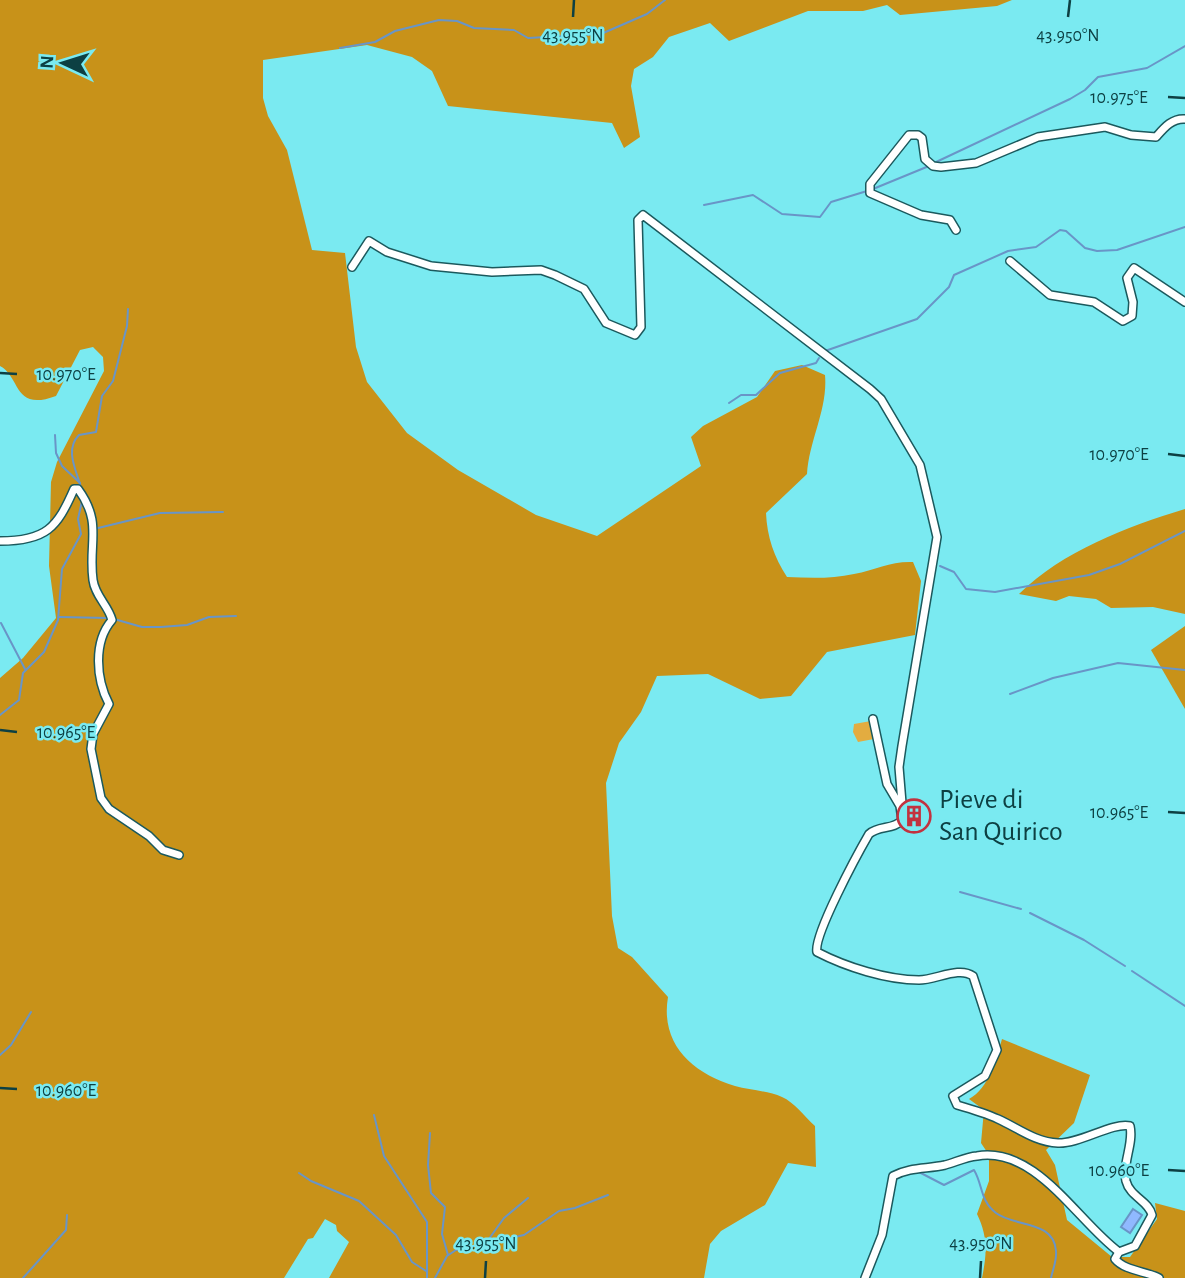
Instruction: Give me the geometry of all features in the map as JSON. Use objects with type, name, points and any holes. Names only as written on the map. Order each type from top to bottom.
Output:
[{"type":"street","points":[[957,229],[950,220],[909,211],[870,193],[868,189],[909,135],[922,138],[925,159],[933,166],[941,167],[984,161],[1038,137],[1105,127],[1130,135],[1156,136],[1178,118],[1185,119]]},
{"type":"street","points":[[352,267],[369,241],[387,252],[431,266],[492,272],[541,270],[584,289],[606,323],[635,335],[641,327],[638,220],[643,215],[876,394],[925,474],[937,530],[899,767],[903,815],[900,823],[875,829],[869,834],[816,946],[817,952],[898,978],[924,980],[961,972],[973,976],[997,1050],[985,1076],[953,1096],[957,1105],[996,1118],[1039,1140],[1059,1143],[1122,1125],[1130,1126],[1125,1178],[1130,1190],[1152,1215],[1135,1246],[1119,1252],[1115,1259],[1119,1264],[1144,1270],[1159,1278]]},
{"type":"street","points":[[1010,261],[1050,295],[1094,302],[1123,321],[1132,316],[1133,302],[1127,278],[1134,268],[1185,302]]},
{"type":"street","points":[[0,541],[29,540],[41,533],[62,517],[75,489],[89,503],[94,521],[93,582],[112,620],[101,636],[99,677],[109,704],[93,734],[95,780],[101,798],[109,809],[149,836],[163,850],[179,855]]},
{"type":"street","points":[[873,719],[887,784],[903,815]]},
{"type":"street","points":[[865,1278],[882,1235],[893,1176],[906,1169],[943,1165],[979,1155],[1023,1163],[1070,1205],[1097,1236],[1119,1252]]},
{"type":"shaded area","points":[[0,0],[1012,0],[997,6],[900,15],[887,5],[863,11],[808,11],[729,41],[710,23],[669,37],[653,57],[634,69],[631,86],[640,137],[624,148],[612,123],[448,106],[432,71],[412,57],[367,45],[263,60],[263,98],[268,116],[287,150],[312,250],[345,253],[356,347],[367,382],[407,433],[458,470],[536,515],[597,536],[701,466],[691,437],[703,426],[757,397],[775,371],[802,365],[825,375],[824,400],[807,474],[766,513],[770,539],[782,569],[787,577],[812,578],[854,574],[913,562],[921,581],[915,635],[827,652],[791,696],[760,699],[708,674],[657,676],[641,712],[619,743],[606,783],[612,916],[618,948],[632,957],[668,997],[669,1029],[674,1042],[693,1065],[705,1073],[735,1086],[782,1097],[815,1126],[816,1167],[788,1163],[765,1205],[721,1231],[710,1244],[704,1278],[329,1278],[349,1242],[337,1231],[336,1225],[325,1219],[313,1238],[308,1239],[284,1278],[0,1278],[0,678],[23,658],[56,618],[49,566],[51,482],[57,462],[104,371],[103,357],[93,347],[80,350],[56,396],[32,400],[20,391],[7,371],[0,366]]},
{"type":"shaded area","points":[[1185,509],[1185,614],[1153,607],[1111,608],[1096,599],[1069,596],[1056,601],[1019,594],[1055,565],[1096,542]]},
{"type":"shaded area","points":[[1185,626],[1185,709],[1151,650]]},
{"type":"shaded area","points":[[871,721],[874,739],[858,742],[853,732],[854,724]]},
{"type":"shaded area","points":[[1002,1039],[1090,1075],[1074,1123],[1046,1150],[1055,1165],[1067,1220],[1112,1257],[1130,1257],[1157,1219],[1155,1203],[1185,1211],[1185,1278],[982,1278],[986,1245],[977,1214],[989,1181],[989,1155],[981,1143],[984,1110],[969,1099],[987,1081]]},
{"type":"water","points":[[1133,1209],[1142,1215],[1130,1233],[1121,1227]]},
{"type":"waterway","points":[[340,48],[375,42],[395,31],[439,20],[457,21],[474,28],[514,30],[528,38],[601,34],[647,14],[665,0]]},
{"type":"waterway","points":[[934,163],[1070,99],[1085,90],[1098,77],[1147,68],[1185,46]]},
{"type":"waterway","points":[[873,189],[929,166]]},
{"type":"waterway","points":[[704,205],[753,195],[782,214],[820,217],[831,202],[867,191]]},
{"type":"waterway","points":[[825,351],[917,319],[949,287],[954,275],[1008,251],[1036,247],[1060,230],[1066,231],[1085,248],[1097,251],[1117,250],[1185,227]]},
{"type":"waterway","points":[[81,488],[72,447],[79,435],[96,432],[102,396],[113,381],[127,326],[128,309]]},
{"type":"waterway","points":[[729,403],[741,395],[756,395],[780,373],[816,363],[819,358]]},
{"type":"waterway","points":[[55,435],[56,453],[62,466],[80,483]]},
{"type":"waterway","points":[[0,715],[19,700],[23,673],[44,652],[58,620],[62,569],[81,534],[78,519],[82,501]]},
{"type":"waterway","points":[[94,529],[160,513],[223,512]]},
{"type":"waterway","points":[[940,566],[954,572],[966,589],[995,592],[1089,575],[1120,564],[1185,531]]},
{"type":"waterway","points":[[114,619],[142,627],[161,627],[187,625],[209,617],[236,616]]},
{"type":"waterway","points":[[59,617],[109,618]]},
{"type":"waterway","points":[[1,623],[25,669]]},
{"type":"waterway","points":[[1010,694],[1053,678],[1118,663],[1185,670]]},
{"type":"waterway","points":[[960,892],[1021,909]]},
{"type":"waterway","points":[[1030,913],[1084,940],[1125,966]]},
{"type":"waterway","points":[[1132,971],[1185,1006]]},
{"type":"waterway","points":[[0,1055],[11,1045],[31,1012]]},
{"type":"waterway","points":[[374,1115],[384,1156],[427,1222],[427,1278]]},
{"type":"waterway","points":[[430,1133],[428,1165],[431,1193],[445,1207],[442,1234],[448,1255]]},
{"type":"waterway","points":[[917,1171],[944,1185],[974,1170],[984,1198],[996,1213],[1041,1229],[1054,1241],[1056,1258],[1051,1278]]},
{"type":"waterway","points":[[299,1173],[311,1181],[359,1201],[396,1235],[412,1262],[426,1271]]},
{"type":"waterway","points":[[435,1278],[447,1256],[456,1250],[524,1235],[559,1211],[575,1208],[608,1195]]},
{"type":"waterway","points":[[486,1243],[504,1218],[528,1198]]},
{"type":"waterway","points":[[23,1278],[66,1230],[67,1215]]},
{"type":"place","name":"Pieve di San Quirico","points":[[914,816]]}]
